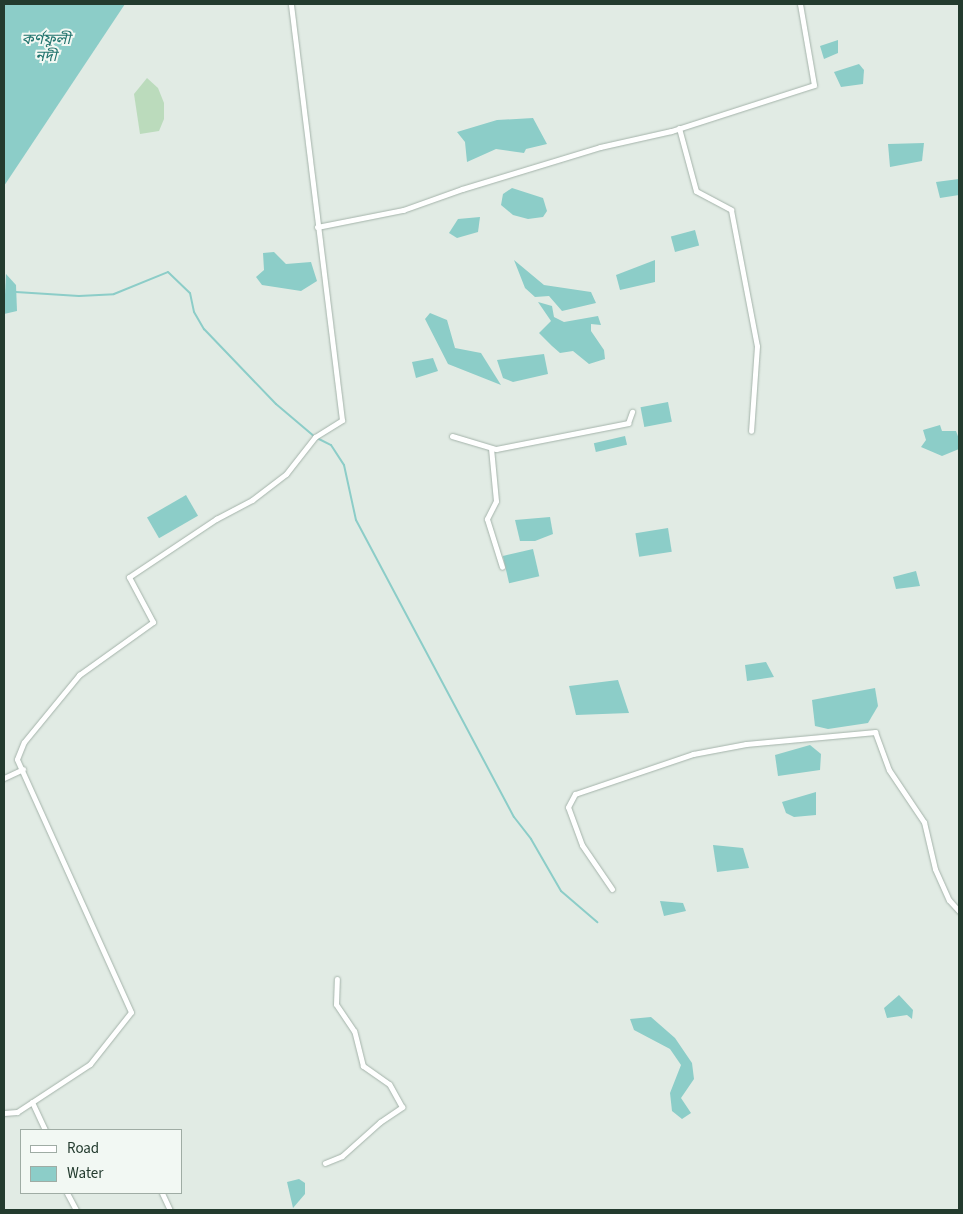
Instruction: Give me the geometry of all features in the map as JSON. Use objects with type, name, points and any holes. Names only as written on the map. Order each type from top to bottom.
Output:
[{"type":"street","points":[[4,1114],[16,1112],[90,1064],[131,1012],[17,758],[24,742],[79,675],[153,622],[129,578],[216,519],[252,500],[286,474],[314,437],[342,420],[291,4]]},
{"type":"street","points":[[317,227],[403,210],[600,147],[679,128],[814,85],[800,4]]},
{"type":"street","points":[[679,128],[696,191],[732,210],[757,346],[751,431]]},
{"type":"street","points":[[452,436],[491,448],[540,443],[628,423],[632,412]]},
{"type":"street","points":[[491,448],[496,501],[487,518],[502,567]]},
{"type":"street","points":[[612,889],[579,837],[568,806],[575,794],[702,753],[746,744],[875,732],[889,770],[924,822],[935,869],[949,900],[959,911]]},
{"type":"street","points":[[4,778],[23,769]]},
{"type":"street","points":[[325,1163],[342,1156],[402,1107],[389,1084],[363,1066],[354,1031],[336,1004],[337,979]]},
{"type":"street","points":[[32,1102],[46,1129]]},
{"type":"street","points":[[68,1194],[76,1210]]},
{"type":"street","points":[[162,1194],[170,1210]]},
{"type":"green space","points":[[147,78],[158,88],[164,103],[164,119],[159,131],[140,134],[134,94]]},
{"type":"water","name":"কর্ণফুলী নদী","points":[[4,4],[125,4],[4,186]]},
{"type":"water","points":[[838,40],[838,53],[824,59],[820,46]]},
{"type":"water","points":[[859,64],[864,70],[863,84],[841,87],[834,72]]},
{"type":"water","points":[[533,118],[547,144],[526,149],[524,153],[496,149],[467,162],[465,142],[457,132],[497,120]]},
{"type":"water","points":[[924,143],[922,161],[890,167],[888,144]]},
{"type":"water","points":[[959,179],[959,195],[940,198],[936,182]]},
{"type":"water","points":[[512,188],[543,198],[547,211],[543,217],[528,219],[513,215],[501,205],[503,194]]},
{"type":"water","points":[[480,217],[478,232],[457,238],[449,233],[458,219]]},
{"type":"water","points":[[695,230],[699,245],[675,252],[671,236]]},
{"type":"water","points":[[274,252],[286,264],[311,262],[317,281],[301,291],[262,285],[256,277],[264,270],[263,253]]},
{"type":"water","points":[[514,260],[544,285],[591,292],[596,303],[562,311],[549,296],[535,297],[525,288]]},
{"type":"water","points":[[655,260],[655,282],[620,290],[616,275]]},
{"type":"water","points":[[6,274],[16,285],[17,311],[4,314]]},
{"type":"water","points":[[538,302],[552,306],[554,317],[564,322],[598,316],[601,325],[591,324],[591,331],[604,350],[605,359],[589,364],[573,351],[560,353],[539,333],[551,321]]},
{"type":"water","points":[[430,313],[447,320],[455,348],[481,353],[501,385],[448,364],[425,319]]},
{"type":"water","points":[[544,354],[548,374],[513,382],[503,378],[497,360]]},
{"type":"water","points":[[433,358],[438,371],[416,378],[412,362]]},
{"type":"water","points":[[668,402],[672,422],[644,427],[641,407]]},
{"type":"water","points":[[940,425],[942,431],[956,431],[959,439],[959,449],[942,456],[921,447],[926,440],[923,430]]},
{"type":"water","points":[[625,436],[627,445],[596,452],[594,443]]},
{"type":"water","points":[[186,495],[198,516],[159,538],[147,518]]},
{"type":"water","points":[[550,517],[553,534],[535,541],[520,541],[515,520]]},
{"type":"water","points":[[668,528],[672,552],[639,557],[635,533]]},
{"type":"water","points":[[533,549],[539,576],[509,583],[503,556]]},
{"type":"water","points":[[916,571],[920,586],[896,589],[893,577]]},
{"type":"water","points":[[766,662],[774,677],[747,681],[745,665]]},
{"type":"water","points":[[618,680],[629,713],[576,715],[569,686]]},
{"type":"water","points":[[875,688],[878,706],[868,723],[828,729],[815,726],[812,700]]},
{"type":"water","points":[[810,745],[821,754],[820,770],[778,776],[775,755]]},
{"type":"water","points":[[816,792],[816,815],[794,817],[786,813],[782,802]]},
{"type":"water","points":[[713,845],[743,848],[749,868],[717,872]]},
{"type":"water","points":[[660,901],[683,903],[686,911],[664,916]]},
{"type":"water","points":[[899,995],[913,1010],[912,1019],[907,1015],[887,1018],[884,1008]]},
{"type":"water","points":[[651,1017],[675,1038],[692,1063],[694,1079],[681,1098],[691,1113],[682,1119],[672,1111],[670,1093],[681,1065],[670,1049],[634,1030],[630,1019]]},
{"type":"water","points":[[299,1179],[305,1183],[305,1194],[293,1208],[287,1182]]},
{"type":"waterway","points":[[16,292],[79,296],[114,294],[168,272],[190,293],[194,312],[204,329],[276,404],[315,437],[331,445],[344,465],[356,520],[514,817],[531,839],[561,891],[597,922]]}]
